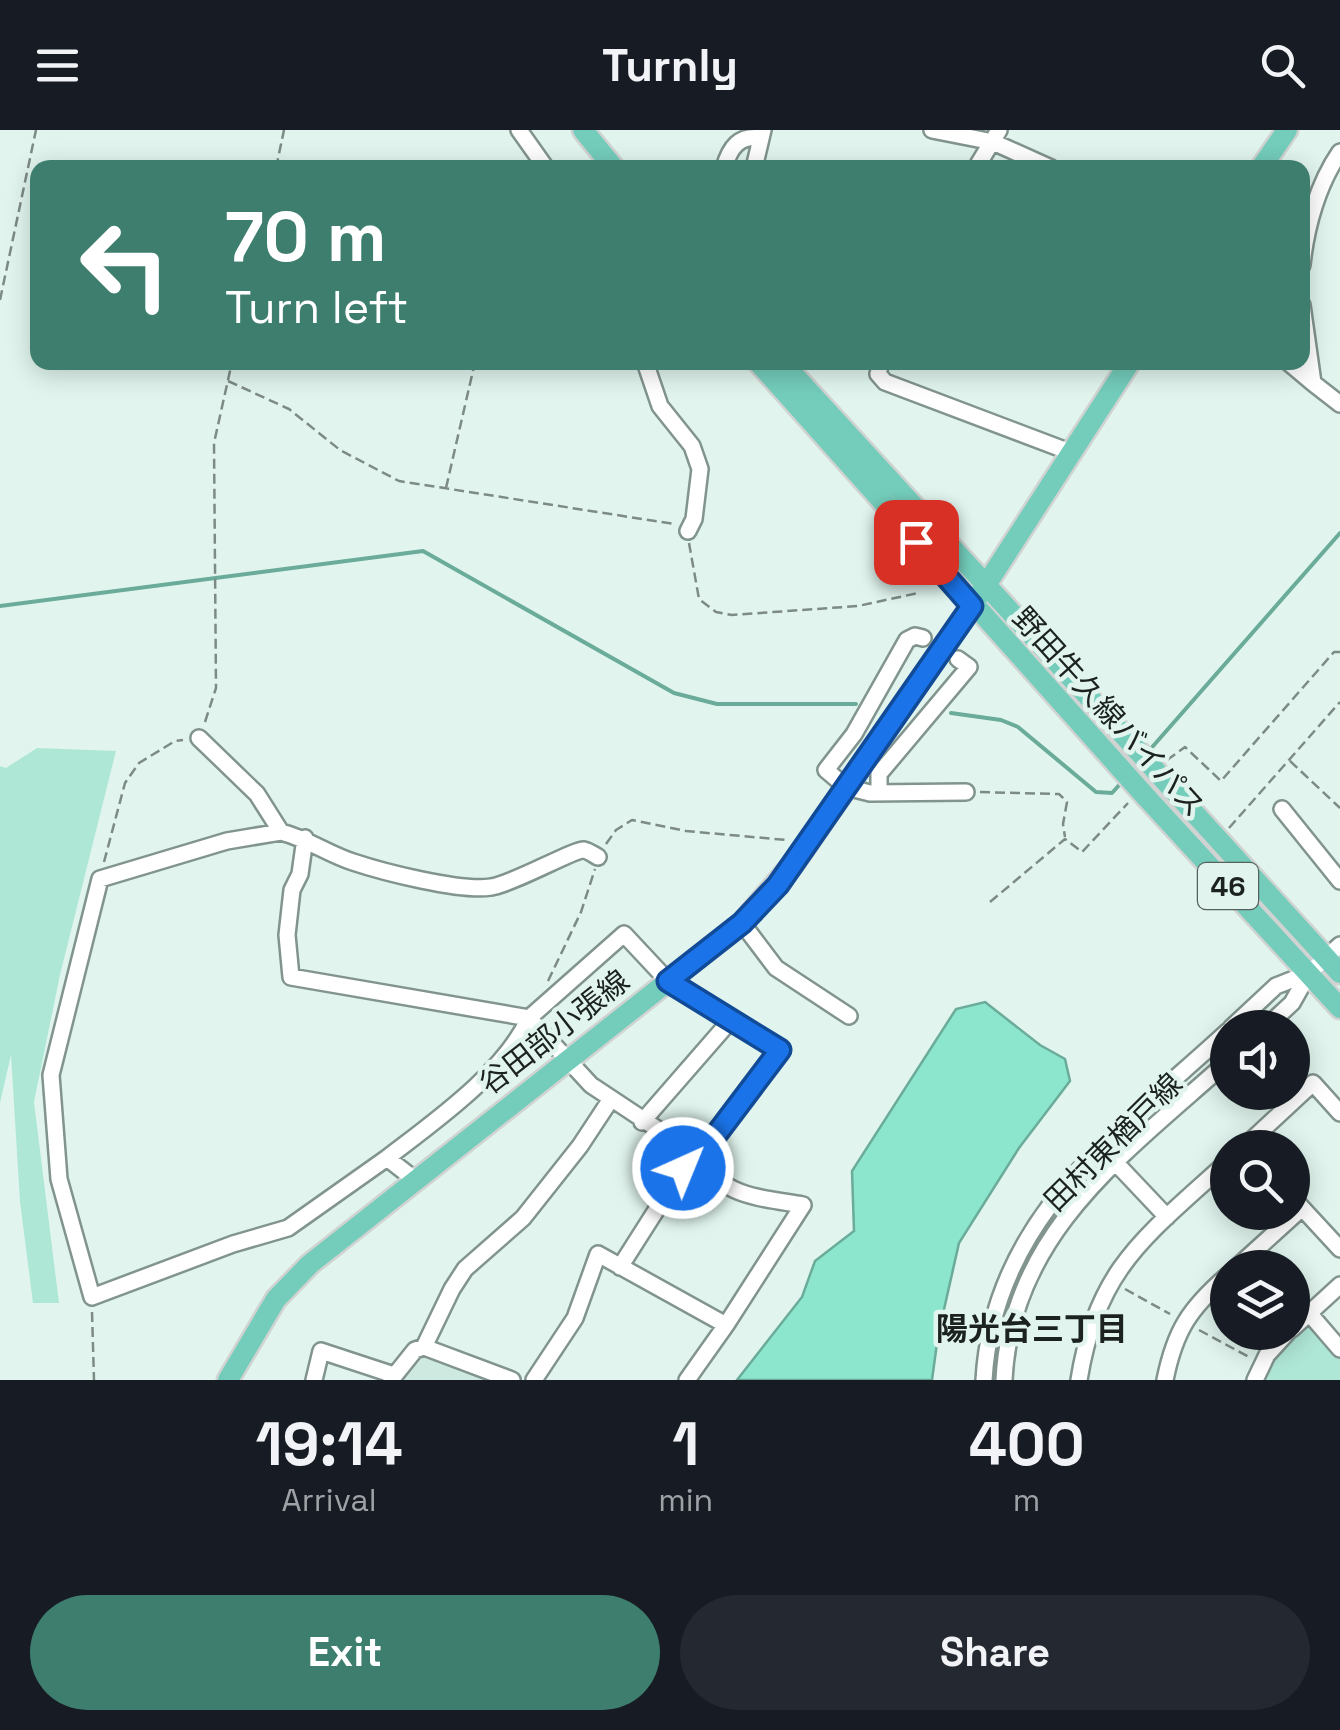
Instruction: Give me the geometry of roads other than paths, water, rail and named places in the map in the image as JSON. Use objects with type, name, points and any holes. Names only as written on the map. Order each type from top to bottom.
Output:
[{"type":"main road","points":[[582,130],[605,160]]},
{"type":"main road","points":[[1266,160],[1287,130]]},
{"type":"main road","name":"野田牛久線バイパス","points":[[765,370],[972,606],[1340,1008]]},
{"type":"main road","name":"野田牛久線バイパス","points":[[789,370],[1165,781],[1335,959]]},
{"type":"main road","name":"谷田部小張線","points":[[228,1380],[276,1299],[310,1264],[742,923],[778,885],[972,606],[1125,370]]},
{"type":"street","points":[[519,130],[540,160]]},
{"type":"street","points":[[932,130],[996,136],[1036,160]]},
{"type":"street","points":[[726,160],[736,142],[762,134],[756,160]]},
{"type":"street","points":[[981,160],[996,136]]},
{"type":"street","points":[[1310,224],[1330,167],[1340,152]]},
{"type":"street","points":[[1310,362],[1313,383]]},
{"type":"street","points":[[648,370],[660,406],[692,446],[700,469],[694,519],[688,531]]},
{"type":"street","points":[[879,370],[885,382],[1070,452]]},
{"type":"street","points":[[1298,370],[1340,404]]},
{"type":"street","points":[[924,638],[915,636],[907,640],[854,734],[826,770],[846,788],[966,792]]},
{"type":"street","points":[[879,792],[879,774],[969,667],[958,659]]},
{"type":"street","points":[[199,738],[257,794],[282,832]]},
{"type":"street","points":[[1282,809],[1340,880]]},
{"type":"street","points":[[598,857],[582,850],[569,853],[523,878],[490,887],[466,888],[351,862],[305,838],[282,832],[226,840],[100,879],[52,1075],[59,1179],[92,1297],[288,1228],[388,1158],[498,1063],[519,1040],[528,1018],[624,934],[668,981],[780,1050],[697,1160],[683,1168],[620,1266]]},
{"type":"street","points":[[305,838],[300,874],[292,890],[287,934],[291,977],[528,1018],[591,1085],[689,1150],[706,1174],[745,1195],[803,1205],[686,1380]]},
{"type":"street","points":[[742,923],[776,968],[849,1016]]},
{"type":"street","points":[[1285,1010],[1308,973],[1335,959]]},
{"type":"street","name":"田村東楢戸線","points":[[1250,1010],[1276,986],[1308,973]]},
{"type":"street","points":[[642,1122],[730,1020]]},
{"type":"street","name":"田村東楢戸線","points":[[984,1380],[992,1317],[1005,1280],[1048,1204],[1076,1171],[1210,1047]]},
{"type":"street","name":"田村東楢戸線","points":[[1004,1380],[1012,1326],[1034,1264],[1078,1198],[1210,1078]]},
{"type":"street","points":[[1263,1130],[1313,1083],[1340,1113]]},
{"type":"street","points":[[424,1347],[465,1269],[523,1218],[580,1146],[610,1099]]},
{"type":"street","points":[[388,1158],[414,1179]]},
{"type":"street","points":[[1115,1162],[1167,1217]]},
{"type":"street","points":[[1079,1380],[1099,1303],[1120,1266],[1210,1178]]},
{"type":"street","points":[[1310,1216],[1340,1248]]},
{"type":"street","points":[[1253,1250],[1271,1230]]},
{"type":"street","points":[[534,1380],[575,1318],[598,1254],[726,1325]]},
{"type":"street","points":[[1310,1313],[1340,1285]]},
{"type":"street","points":[[1164,1380],[1170,1351],[1186,1318],[1210,1291]]},
{"type":"street","points":[[1310,1315],[1340,1348]]},
{"type":"street","points":[[314,1380],[320,1350],[393,1377],[415,1350],[424,1347],[512,1380]]},
{"type":"street","points":[[1255,1380],[1273,1350]]},
{"type":"waterway","points":[[1147,753],[1340,533]]},
{"type":"waterway","points":[[0,606],[423,551],[674,693],[717,704],[856,704]]},
{"type":"waterway","points":[[951,713],[1001,720],[1018,727],[1096,792],[1112,793],[1121,783]]},
{"type":"district","name":"陽光台三丁目","points":[[1032,1329]]}]
